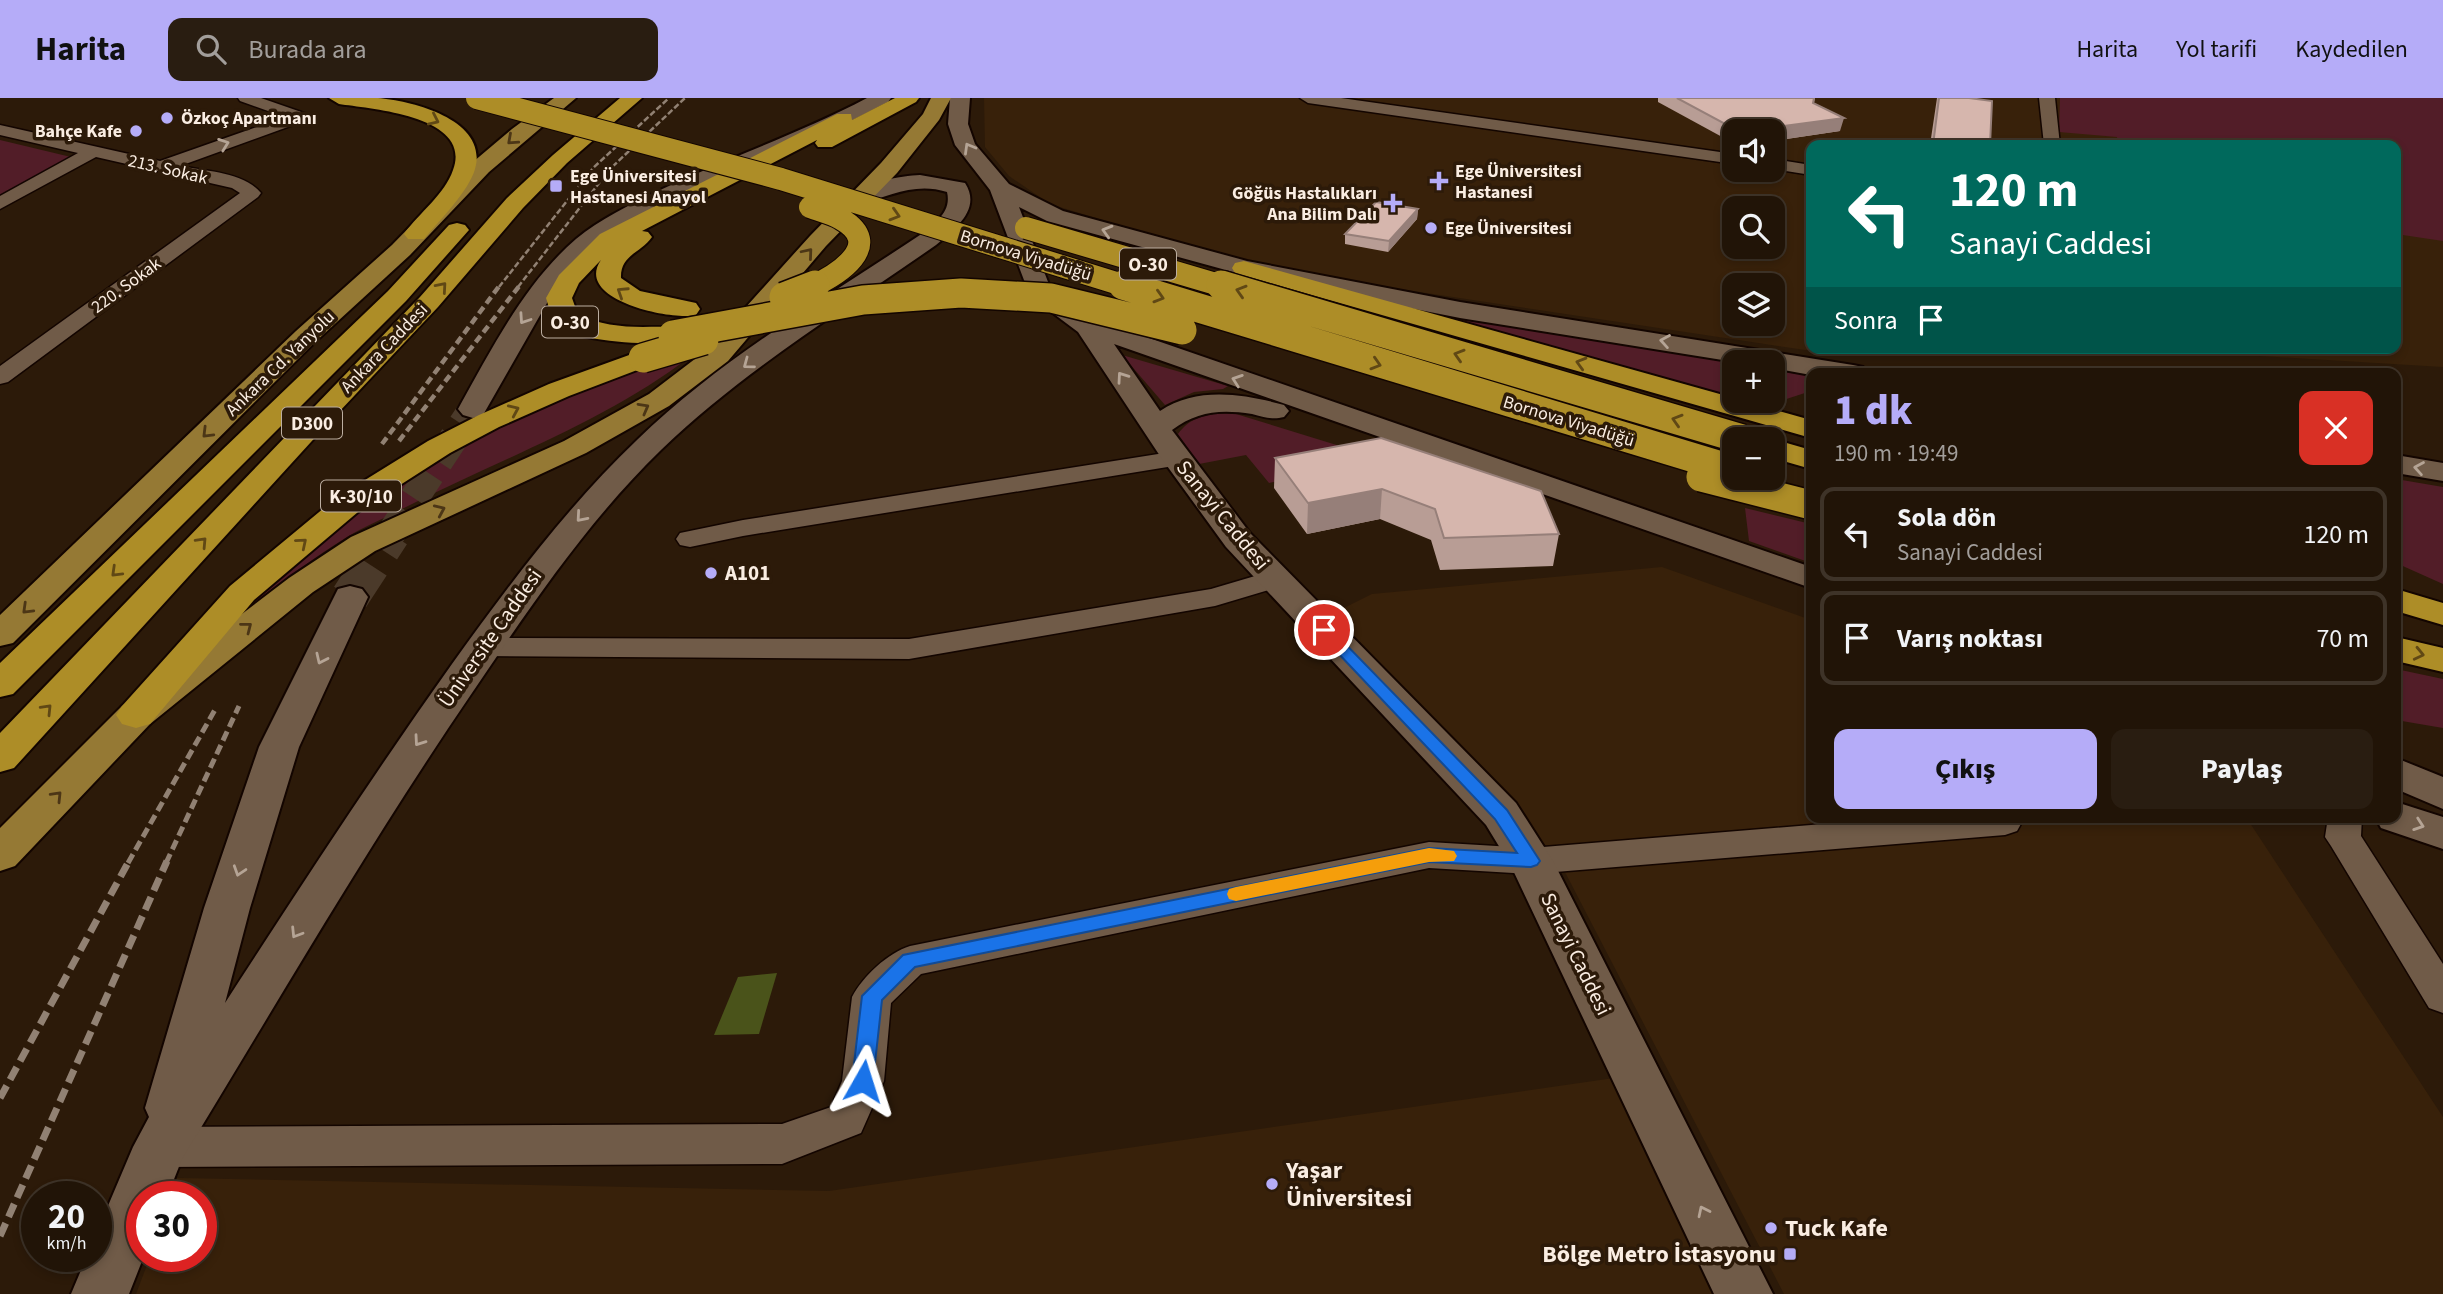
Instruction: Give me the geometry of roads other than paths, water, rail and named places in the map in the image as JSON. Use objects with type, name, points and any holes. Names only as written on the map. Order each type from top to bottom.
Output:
[{"type":"highway","points":[[183,506],[390,268],[464,170],[468,150],[459,133],[444,124],[401,108],[339,98]]},
{"type":"highway","name":"Bornova Viyadüğü","points":[[477,98],[618,133],[780,178],[1344,354],[1722,466]]},
{"type":"highway","name":"Bornova Viyadüğü","points":[[552,98],[726,141],[1722,433]]},
{"type":"highway","name":"Ankara Caddesi","points":[[0,685],[397,296],[477,208],[604,98]]},
{"type":"highway","name":"Ankara Caddesi","points":[[0,758],[310,425],[429,302],[515,203],[560,159],[632,98]]},
{"type":"highway","points":[[618,133],[843,220],[856,232],[860,244],[854,260],[835,277],[812,288],[754,304],[687,309],[646,303],[625,296],[613,287],[608,275],[612,259],[631,242],[655,228],[909,98]]},
{"type":"highway","name":"O-30","points":[[844,118],[608,239],[568,280],[559,298],[566,320],[599,332],[626,336],[673,335],[798,319],[863,300],[903,295],[961,293],[1051,298],[1218,339],[1663,467],[1806,504]]},
{"type":"highway","points":[[1244,268],[1806,428]]},
{"type":"highway","name":"K-30/10","points":[[136,715],[243,593],[347,505],[439,447],[559,390],[643,359],[798,319]]},
{"type":"highway","points":[[1785,452],[1806,458]]},
{"type":"highway","points":[[1785,485],[1806,491]]},
{"type":"highway","points":[[2401,602],[2443,617]]},
{"type":"highway","points":[[2401,609],[2443,617]]},
{"type":"highway","points":[[2401,650],[2443,660]]},
{"type":"main road","name":"Ankara Cd. Yanyolu","points":[[0,635],[305,337],[409,242],[481,167],[519,133],[566,98]]},
{"type":"main road","points":[[473,409],[523,319],[569,259],[598,233],[680,189],[844,118],[881,98]]},
{"type":"main road","points":[[0,855],[136,715],[301,585],[363,544],[575,447],[659,400],[718,355],[889,168],[932,116],[941,98]]},
{"type":"main road","points":[[960,98],[958,124],[965,145],[1000,189],[1039,292],[1088,326]]},
{"type":"main road","name":"Üniversite Caddesi","points":[[100,1294],[160,1147],[401,766],[539,568],[584,513],[648,446],[798,319],[928,240],[954,218],[961,206],[961,196],[957,188],[931,182],[894,184],[860,197]]},
{"type":"main road","points":[[1000,189],[1055,216],[1244,268],[1460,310],[1822,368]]},
{"type":"main road","points":[[798,319],[908,287],[945,284],[988,288],[1035,303],[1088,326],[1806,576]]},
{"type":"main road","name":"Sanayi Caddesi","points":[[1088,326],[1167,443],[1238,540],[1501,814],[1531,861],[1744,1294]]},
{"type":"main road","points":[[1167,443],[1184,409],[1214,403],[1269,410],[1806,596]]},
{"type":"main road","points":[[2401,465],[2443,472]]},
{"type":"main road","points":[[160,1147],[227,908],[279,747],[350,597]]},
{"type":"main road","points":[[2401,774],[2443,795]]},
{"type":"main road","points":[[2401,782],[2443,795]]},
{"type":"main road","points":[[2401,819],[2443,833]]},
{"type":"street","points":[[159,167],[301,117],[246,98]]},
{"type":"street","points":[[1308,98],[1722,157]]},
{"type":"street","points":[[2047,98],[2051,140]]},
{"type":"street","name":"213. Sokak","points":[[0,130],[238,184],[252,193]]},
{"type":"street","points":[[0,203],[93,152]]},
{"type":"street","points":[[1785,166],[1806,169]]},
{"type":"street","name":"220. Sokak","points":[[0,377],[252,193]]},
{"type":"street","points":[[690,539],[1167,443]]},
{"type":"street","points":[[485,647],[909,649],[1215,597],[1276,579]]},
{"type":"street","points":[[160,1147],[782,1144],[846,1120],[863,1081],[872,996],[910,961],[1429,855],[1531,861],[1993,823]]},
{"type":"street","points":[[2344,823],[2343,837],[2443,997]]},
{"type":"tunnel","points":[[390,535],[473,409]]},
{"type":"tunnel","points":[[350,597],[391,534]]},
{"type":"railway","points":[[499,287],[593,168],[669,98]]},
{"type":"railway","points":[[518,287],[610,169],[685,98]]},
{"type":"railway","points":[[382,444],[500,285]]},
{"type":"railway","points":[[399,441],[520,285]]},
{"type":"railway","points":[[166,863],[239,706]]},
{"type":"railway","points":[[128,863],[216,708]]},
{"type":"railway","points":[[0,1098],[129,861]]},
{"type":"railway","points":[[0,1236],[167,861]]},
{"type":"place","name":"Özkoç Apartmanı","points":[[167,118]]},
{"type":"place","name":"Bahçe Kafe","points":[[136,131]]},
{"type":"place","name":"Ege Üniversitesi Hastanesi","points":[[1439,181]]},
{"type":"place","name":"Ege Üniversitesi Hastanesi Anayol","points":[[556,186]]},
{"type":"place","name":"Göğüs Hastalıkları Ana Bilim Dalı","points":[[1393,203]]},
{"type":"place","name":"Ege Üniversitesi","points":[[1431,228]]},
{"type":"place","name":"A101","points":[[711,573]]},
{"type":"place","name":"Yaşar Üniversitesi","points":[[1272,1184]]},
{"type":"place","name":"Tuck Kafe","points":[[1771,1228]]},
{"type":"place","name":"Bölge Metro İstasyonu","points":[[1790,1254]]}]
